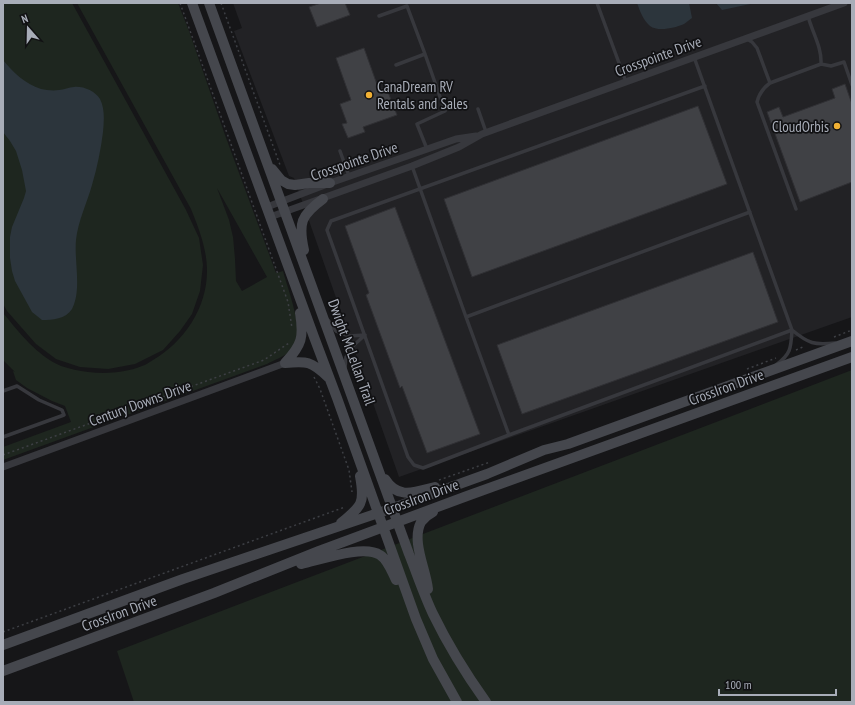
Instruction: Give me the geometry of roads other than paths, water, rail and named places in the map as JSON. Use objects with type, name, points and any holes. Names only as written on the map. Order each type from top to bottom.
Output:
[{"type":"main road","name":"Dwight McLellan Trail","points":[[192,3],[337,398],[416,619],[432,659],[457,702]]},
{"type":"main road","name":"Dwight McLellan Trail","points":[[209,3],[409,554],[430,607],[448,643],[486,702]]},
{"type":"main road","points":[[266,160],[278,177],[288,184],[330,183]]},
{"type":"main road","points":[[309,277],[307,259],[301,235],[303,219],[312,207],[323,199]]},
{"type":"main road","points":[[285,363],[296,352],[295,344],[302,335],[302,326],[295,284]]},
{"type":"main road","name":"CrossIron Drive","points":[[4,646],[52,634],[68,627],[85,614],[232,562],[393,508],[487,474],[544,450],[568,444],[848,343]]},
{"type":"main road","name":"CrossIron Drive","points":[[3,671],[214,593],[383,527],[852,357]]},
{"type":"main road","points":[[285,363],[306,362],[314,365],[330,379]]},
{"type":"main road","points":[[334,528],[356,511],[362,498],[358,456]]},
{"type":"main road","points":[[378,468],[389,485],[402,493],[435,486],[448,487]]},
{"type":"main road","points":[[430,607],[418,538],[419,528],[422,522],[428,515],[439,507]]},
{"type":"main road","points":[[275,569],[358,550],[370,551],[379,554],[391,570],[416,619]]},
{"type":"street","name":"Crosspointe Drive","points":[[270,217],[412,166],[459,147],[484,134],[844,3]]},
{"type":"street","name":"Crosspointe Drive","points":[[267,207],[349,176],[456,139],[484,134]]},
{"type":"street","name":"Century Downs Drive","points":[[3,467],[285,363]]},
{"type":"lane","points":[[597,3],[626,82]]},
{"type":"lane","points":[[379,16],[407,6],[425,54],[444,111],[417,124],[427,149]]},
{"type":"lane","points":[[808,16],[822,57],[821,64]]},
{"type":"lane","points":[[746,38],[757,48],[770,83]]},
{"type":"lane","points":[[396,65],[425,54]]},
{"type":"lane","points":[[694,57],[792,330],[789,352],[782,360],[764,374]]},
{"type":"lane","points":[[796,209],[757,102],[759,94],[770,83],[821,64],[831,66],[844,62],[852,85]]},
{"type":"lane","points":[[705,86],[331,221],[327,230],[408,457],[414,465],[423,468],[792,330]]},
{"type":"lane","points":[[478,109],[484,134]]},
{"type":"lane","points":[[340,151],[349,176]]},
{"type":"lane","points":[[412,166],[509,435]]},
{"type":"lane","points":[[466,318],[750,212]]},
{"type":"lane","points":[[322,313],[336,331],[349,336],[365,335]]},
{"type":"lane","points":[[792,330],[811,343],[848,343]]},
{"type":"lane","points":[[345,377],[346,357],[354,345],[365,335]]},
{"type":"lane","points":[[3,391],[17,386],[39,400],[62,410],[64,415],[3,437]]},
{"type":"place","name":"CanaDream RV Rentals and Sales","points":[[369,95]]},
{"type":"place","name":"CloudOrbis","points":[[837,126]]}]
